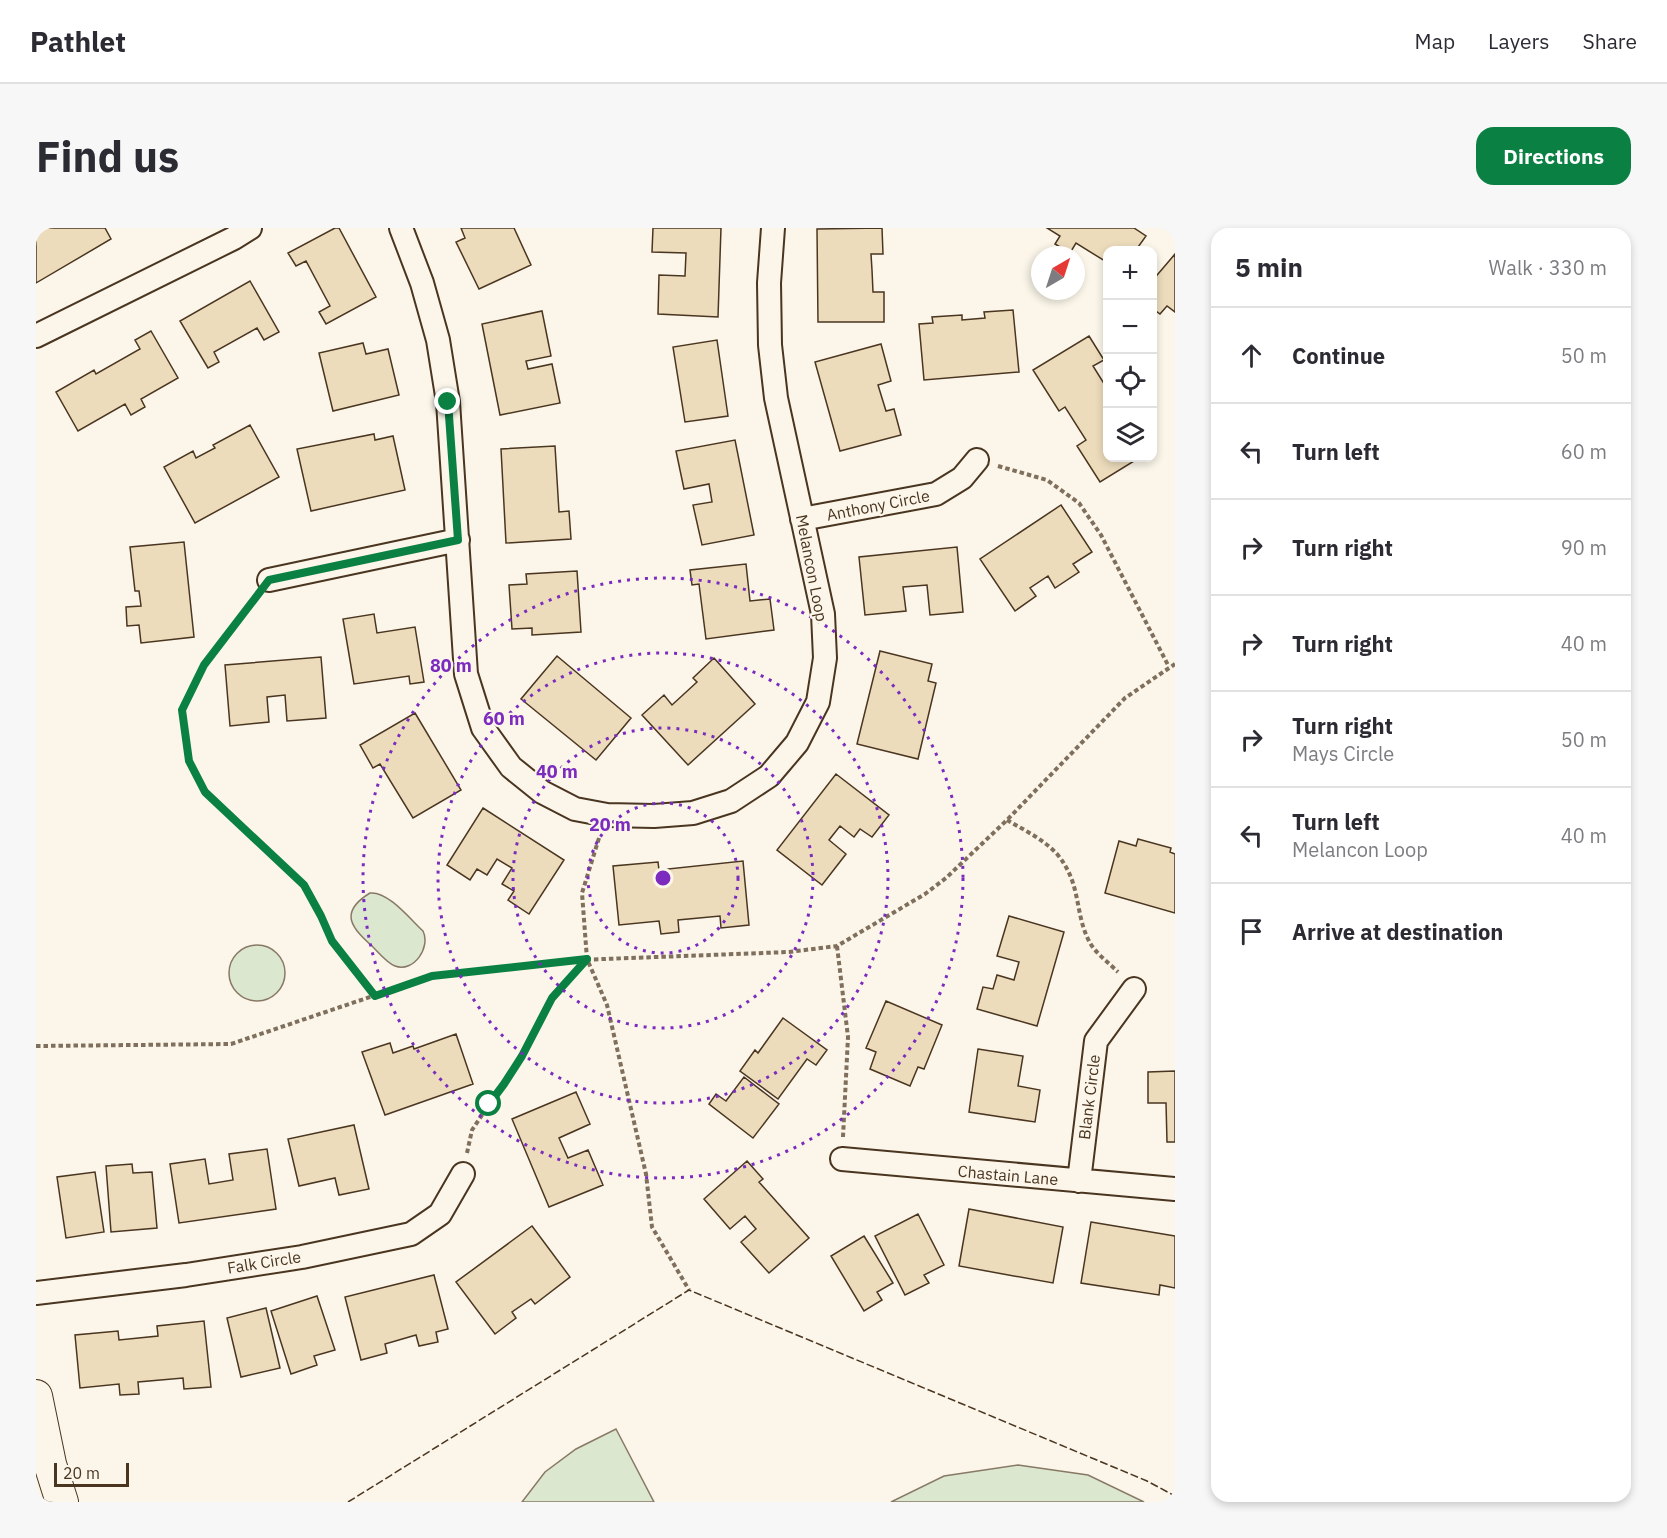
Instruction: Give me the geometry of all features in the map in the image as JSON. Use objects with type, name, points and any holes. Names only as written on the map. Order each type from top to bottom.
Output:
[{"type":"street","points":[[36,336],[250,228]]},
{"type":"street","name":"Melancon Loop","points":[[401,228],[422,283],[438,339],[448,402],[466,674],[483,728],[511,767],[542,792],[575,809],[607,814],[654,816],[693,813],[731,801],[769,776],[797,743],[818,702],[825,658],[823,614],[776,398],[770,345],[769,283],[773,228]]},
{"type":"street","name":"Anthony Circle","points":[[802,519],[936,494],[962,478],[977,460]]},
{"type":"street","points":[[269,580],[458,540]]},
{"type":"street","name":"Blank Circle","points":[[1079,1181],[1096,1041],[1134,988]]},
{"type":"street","name":"Chastain Lane","points":[[842,1159],[1175,1189]]},
{"type":"street","name":"Falk Circle","points":[[36,1293],[197,1274],[302,1257],[411,1234],[440,1214],[463,1174]]},
{"type":"street","points":[[36,1396],[50,1464],[62,1502]]},
{"type":"path","points":[[977,460],[1047,480],[1079,503],[1101,535],[1169,667]]},
{"type":"path","points":[[269,580],[204,665],[182,710],[189,761],[205,792],[304,885],[332,941],[375,996]]},
{"type":"path","points":[[36,1046],[231,1044],[432,976],[587,959],[789,952],[837,946],[925,894],[946,878],[1007,820],[1125,698],[1175,664]]},
{"type":"path","points":[[607,814],[582,893],[587,959],[607,1005],[646,1174],[652,1227],[689,1290]]},
{"type":"path","points":[[1007,820],[1046,844],[1056,854],[1073,882],[1090,944],[1134,988]]},
{"type":"path","points":[[837,946],[848,1037],[842,1159]]},
{"type":"path","points":[[463,1174],[472,1130],[522,1056],[552,998],[587,959]]},
{"type":"green space","points":[[370,893],[384,896],[391,901],[423,931],[425,944],[423,951],[409,966],[395,966],[389,963],[359,934],[355,927],[351,914],[354,907]]},
{"type":"green space","points":[[257,945],[268,947],[277,953],[283,962],[285,973],[283,984],[277,993],[268,999],[257,1001],[246,999],[237,993],[231,984],[229,973],[231,962],[237,953],[246,947]]},
{"type":"green space","points":[[616,1429],[654,1502],[522,1502],[545,1472],[576,1449]]},
{"type":"green space","points":[[1018,1465],[1088,1475],[1144,1502],[891,1502],[944,1476]]},
{"type":"building","points":[[36,228],[105,228],[111,239],[36,283]]},
{"type":"building","points":[[339,228],[376,297],[326,324],[319,312],[330,306],[306,261],[296,266],[288,253]]},
{"type":"building","points":[[461,228],[514,228],[531,265],[479,289],[456,242],[465,238]]},
{"type":"building","points":[[653,228],[721,228],[718,317],[658,314],[659,275],[685,276],[686,253],[652,252]]},
{"type":"building","points":[[882,228],[883,254],[871,254],[873,292],[884,292],[884,322],[818,322],[817,229]]},
{"type":"building","points":[[1047,228],[1134,228],[1146,236],[1139,246],[1103,246],[1103,260],[1085,249],[1085,246],[1076,243],[1074,246],[1058,246],[1055,244],[1060,236]]},
{"type":"building","points":[[1175,254],[1175,312],[1167,306],[1160,314],[1157,312],[1157,275]]},
{"type":"building","points":[[250,281],[279,332],[264,340],[257,328],[214,352],[219,362],[208,368],[180,321]]},
{"type":"building","points":[[1013,310],[1019,372],[924,380],[919,324],[933,323],[932,317],[962,315],[962,320],[985,318],[984,312]]},
{"type":"building","points":[[542,311],[551,356],[526,361],[528,369],[552,364],[560,403],[500,415],[482,324]]},
{"type":"building","points":[[151,331],[178,378],[141,399],[145,407],[131,415],[125,404],[78,431],[56,392],[94,370],[96,374],[140,349],[135,340]]},
{"type":"building","points":[[1089,336],[1103,358],[1093,366],[1103,382],[1103,462],[1132,462],[1100,482],[1077,446],[1086,440],[1065,407],[1059,411],[1033,370]]},
{"type":"building","points":[[717,340],[728,416],[685,422],[673,347]]},
{"type":"building","points":[[363,343],[366,354],[388,349],[399,395],[333,411],[319,353]]},
{"type":"building","points":[[881,344],[891,381],[878,385],[886,411],[894,409],[901,435],[840,451],[815,362]]},
{"type":"building","points":[[250,425],[279,477],[195,523],[164,467],[193,451],[196,458],[215,448],[213,445]]},
{"type":"building","points":[[374,434],[375,440],[393,436],[405,490],[311,511],[297,449]]},
{"type":"building","points":[[735,440],[754,535],[702,545],[693,505],[712,502],[709,484],[684,489],[676,451]]},
{"type":"building","points":[[555,446],[559,512],[569,511],[571,539],[506,543],[501,449]]},
{"type":"building","points":[[1061,505],[1092,552],[1073,564],[1079,572],[1055,588],[1048,576],[1030,588],[1036,596],[1015,611],[980,559]]},
{"type":"building","points":[[184,542],[194,637],[141,643],[139,625],[127,626],[126,607],[141,606],[139,591],[135,591],[130,547]]},
{"type":"building","points":[[957,547],[963,612],[930,615],[927,585],[903,587],[906,611],[865,615],[859,557]]},
{"type":"building","points":[[746,564],[750,601],[770,599],[774,630],[706,639],[699,584],[692,585],[690,570]]},
{"type":"building","points":[[577,571],[581,632],[532,635],[532,628],[512,629],[509,585],[527,584],[526,574]]},
{"type":"building","points":[[374,614],[377,633],[415,627],[424,682],[410,684],[409,676],[354,684],[343,619]]},
{"type":"building","points":[[880,651],[932,664],[928,681],[936,683],[918,759],[857,744]]},
{"type":"building","points":[[557,656],[631,718],[596,760],[521,699]]},
{"type":"building","points":[[321,657],[326,718],[287,721],[285,695],[267,697],[269,722],[230,726],[225,665]]},
{"type":"building","points":[[714,658],[755,704],[688,765],[642,715],[664,695],[672,705],[697,682],[693,678]]},
{"type":"building","points":[[415,713],[461,790],[413,818],[380,764],[373,768],[360,745]]},
{"type":"building","points":[[836,774],[889,815],[872,837],[860,829],[854,837],[840,826],[829,840],[846,854],[822,885],[777,850]]},
{"type":"building","points":[[483,808],[564,860],[529,914],[508,900],[514,891],[502,884],[512,868],[497,859],[487,875],[477,869],[470,880],[447,865]]},
{"type":"building","points":[[1138,839],[1171,848],[1170,852],[1175,854],[1175,913],[1105,893],[1119,841],[1136,846]]},
{"type":"building","points":[[743,861],[749,925],[721,928],[720,916],[678,920],[679,932],[661,934],[659,921],[619,925],[613,866],[658,862],[659,870]]},
{"type":"building","points":[[1009,916],[1064,932],[1037,1026],[977,1009],[983,987],[993,989],[997,975],[1014,980],[1019,962],[997,956]]},
{"type":"building","points":[[886,1001],[942,1025],[924,1069],[918,1067],[910,1086],[870,1069],[876,1052],[866,1048]]},
{"type":"building","points":[[783,1018],[827,1050],[816,1065],[807,1059],[778,1099],[740,1071],[755,1050],[758,1053]]},
{"type":"building","points":[[456,1034],[473,1084],[385,1115],[362,1052],[390,1043],[393,1053],[413,1046],[414,1049]]},
{"type":"building","points":[[978,1049],[1023,1056],[1018,1086],[1040,1090],[1035,1122],[969,1112]]},
{"type":"building","points":[[1175,1071],[1175,1142],[1167,1142],[1166,1103],[1148,1103],[1148,1072]]},
{"type":"building","points":[[744,1077],[779,1104],[753,1138],[709,1104],[716,1094],[726,1101]]},
{"type":"building","points":[[576,1092],[590,1124],[559,1138],[568,1158],[588,1150],[603,1185],[549,1207],[512,1119]]},
{"type":"building","points":[[354,1125],[369,1189],[339,1195],[335,1178],[299,1186],[288,1139]]},
{"type":"building","points":[[267,1149],[276,1209],[179,1223],[170,1164],[205,1159],[209,1184],[233,1180],[229,1154]]},
{"type":"building","points":[[747,1161],[763,1179],[759,1182],[809,1238],[769,1273],[741,1242],[756,1229],[745,1216],[730,1229],[704,1199]]},
{"type":"building","points":[[132,1164],[133,1173],[152,1172],[157,1228],[111,1232],[106,1166]]},
{"type":"building","points":[[95,1172],[104,1232],[66,1238],[57,1177]]},
{"type":"building","points":[[969,1209],[1063,1227],[1053,1283],[959,1266]]},
{"type":"building","points":[[918,1214],[944,1265],[924,1275],[929,1283],[905,1295],[875,1236]]},
{"type":"building","points":[[1091,1222],[1175,1236],[1175,1288],[1160,1285],[1159,1295],[1081,1283]]},
{"type":"building","points":[[532,1226],[570,1277],[535,1304],[531,1299],[512,1312],[516,1318],[495,1334],[456,1282]]},
{"type":"building","points":[[864,1236],[893,1283],[877,1292],[882,1300],[864,1311],[831,1256]]},
{"type":"building","points":[[434,1275],[448,1329],[436,1332],[438,1342],[419,1346],[416,1335],[385,1344],[387,1353],[361,1360],[345,1297]]},
{"type":"building","points":[[317,1296],[335,1350],[314,1356],[317,1365],[291,1374],[271,1311]]},
{"type":"building","points":[[266,1308],[280,1368],[241,1377],[227,1318]]},
{"type":"building","points":[[204,1321],[211,1387],[184,1389],[183,1378],[138,1382],[139,1394],[120,1395],[119,1384],[80,1388],[75,1335],[118,1331],[119,1340],[158,1336],[157,1326]]},
{"type":"fence","points":[[348,1502],[689,1290],[1147,1481],[1175,1496]]},
{"type":"route","points":[[448,402],[458,540],[269,580],[204,665],[182,710],[189,761],[205,792],[304,885],[332,941],[375,996],[432,976],[587,959],[552,998],[522,1056],[489,1104]]}]
